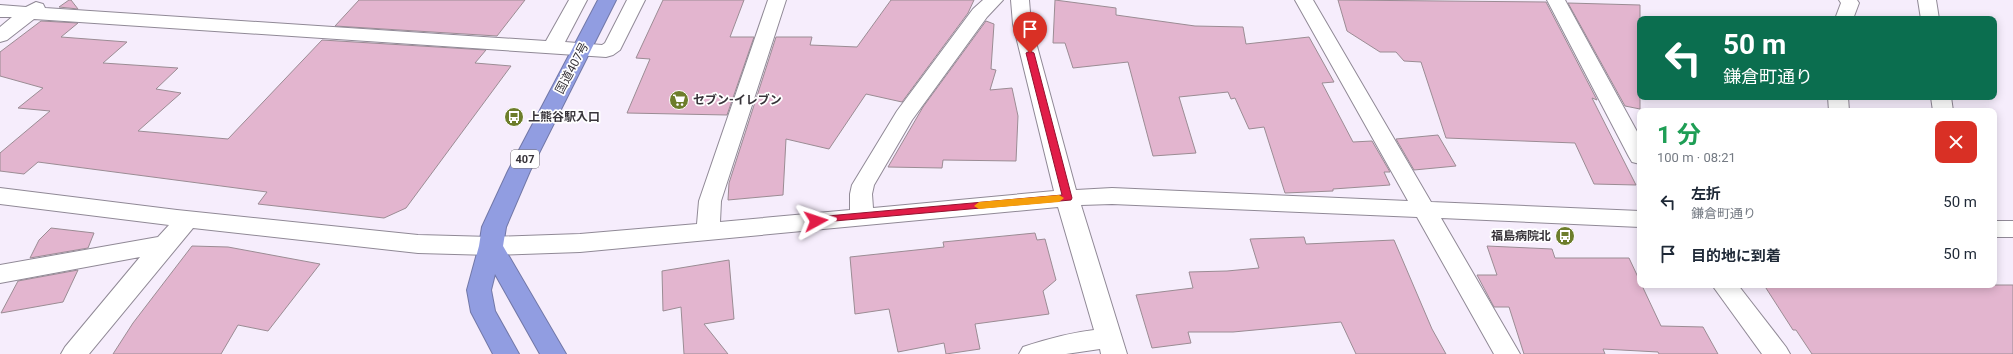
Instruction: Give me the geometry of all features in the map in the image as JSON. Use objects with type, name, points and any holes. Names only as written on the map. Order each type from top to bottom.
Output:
[{"type":"highway","name":"国道407号","points":[[506,354],[492,332],[480,302],[478,290],[491,246],[494,227],[519,171],[607,0]]},
{"type":"highway","points":[[491,246],[553,354]]},
{"type":"street","points":[[0,36],[46,0]]},
{"type":"street","points":[[552,48],[578,0]]},
{"type":"street","points":[[0,11],[606,51],[613,46],[636,0]]},
{"type":"street","points":[[708,231],[710,201],[777,0]]},
{"type":"street","points":[[862,216],[861,194],[863,185],[904,116],[980,13],[994,0]]},
{"type":"street","points":[[1020,0],[1022,24],[1068,198],[1112,346],[1064,344],[1032,354]]},
{"type":"street","points":[[1304,0],[1423,210],[1442,238],[1507,354]]},
{"type":"street","points":[[1556,0],[1637,151]]},
{"type":"street","points":[[1845,16],[1850,3],[1848,0]]},
{"type":"street","points":[[1927,0],[1930,16]]},
{"type":"street","points":[[0,196],[188,219],[418,244],[491,246],[580,243],[862,216],[1068,198],[1112,196],[1637,219]]},
{"type":"street","points":[[74,354],[165,244],[188,219]]},
{"type":"street","points":[[1997,229],[2013,229]]},
{"type":"street","points":[[0,274],[165,244]]},
{"type":"street","points":[[1726,288],[1777,354]]},
{"type":"building","points":[[71,0],[78,9],[59,7]]},
{"type":"building","points":[[359,0],[525,0],[497,36],[335,26]]},
{"type":"building","points":[[663,0],[744,0],[730,37],[754,37],[727,115],[627,113],[650,59],[636,58]]},
{"type":"building","points":[[891,0],[974,0],[968,13],[902,102],[866,94],[829,149],[786,139],[783,195],[728,200],[729,183],[776,37],[812,37],[810,45],[857,47]]},
{"type":"building","points":[[1055,0],[1116,8],[1116,15],[1195,26],[1243,27],[1246,44],[1309,37],[1334,82],[1322,83],[1353,142],[1372,141],[1390,172],[1384,172],[1390,185],[1333,189],[1333,191],[1285,193],[1264,127],[1249,129],[1235,98],[1231,99],[1228,92],[1179,97],[1196,153],[1153,156],[1128,62],[1073,68],[1065,43],[1053,43]]},
{"type":"building","points":[[1338,0],[1546,2],[1597,100],[1592,98],[1636,185],[1594,184],[1575,143],[1446,138],[1421,62],[1404,61],[1396,52],[1380,52],[1347,31]]},
{"type":"building","points":[[1568,3],[1640,5],[1640,16],[1637,16],[1637,100],[1640,100],[1640,108],[1625,106]]},
{"type":"building","points":[[41,21],[78,23],[61,37],[127,42],[103,63],[178,68],[156,89],[181,93],[138,131],[228,139],[322,40],[486,50],[475,63],[511,66],[406,208],[384,218],[258,204],[267,192],[38,162],[24,174],[0,171],[0,153],[50,111],[18,108],[43,88],[0,76],[0,52]]},
{"type":"building","points":[[986,21],[994,24],[991,69],[996,70],[990,90],[1012,88],[1018,116],[1016,161],[943,160],[942,168],[888,167],[923,107]]},
{"type":"building","points":[[1438,135],[1456,166],[1414,170],[1396,139]]},
{"type":"building","points":[[51,228],[94,233],[88,248],[30,258],[39,240]]},
{"type":"building","points":[[1035,233],[1037,240],[1045,239],[1056,280],[1043,291],[1049,314],[975,324],[980,349],[946,354],[944,343],[898,352],[889,309],[855,314],[850,257],[944,247],[943,242]]},
{"type":"building","points":[[1304,237],[1306,244],[1394,240],[1432,329],[1446,354],[1356,354],[1341,322],[1233,332],[1188,332],[1191,343],[1152,348],[1136,295],[1193,288],[1189,272],[1259,268],[1250,239]]},
{"type":"building","points":[[192,246],[228,247],[320,264],[268,331],[238,325],[221,354],[113,354],[133,323]]},
{"type":"building","points":[[1487,246],[1552,249],[1555,258],[1629,258],[1637,275],[1637,288],[1643,288],[1661,326],[1703,327],[1718,354],[1659,354],[1658,352],[1603,349],[1605,354],[1524,354],[1509,307],[1494,307],[1477,275],[1497,275]]},
{"type":"building","points":[[729,260],[734,319],[704,324],[728,354],[684,354],[681,307],[663,311],[662,271]]},
{"type":"building","points":[[78,270],[63,302],[1,313],[18,281]]},
{"type":"building","points":[[1997,285],[2013,285],[2013,354],[1812,354],[1796,330],[1793,330],[1766,288],[1997,288]]},
{"type":"slow traffic","points":[[979,206],[1059,198]]},
{"type":"place","name":"セブン-イレブン","points":[[679,100]]},
{"type":"place","name":"上熊谷駅入口","points":[[514,117]]},
{"type":"place","name":"福島病院北","points":[[1565,236]]},
{"type":"route","points":[[816,221],[1068,198],[1030,53]]}]
